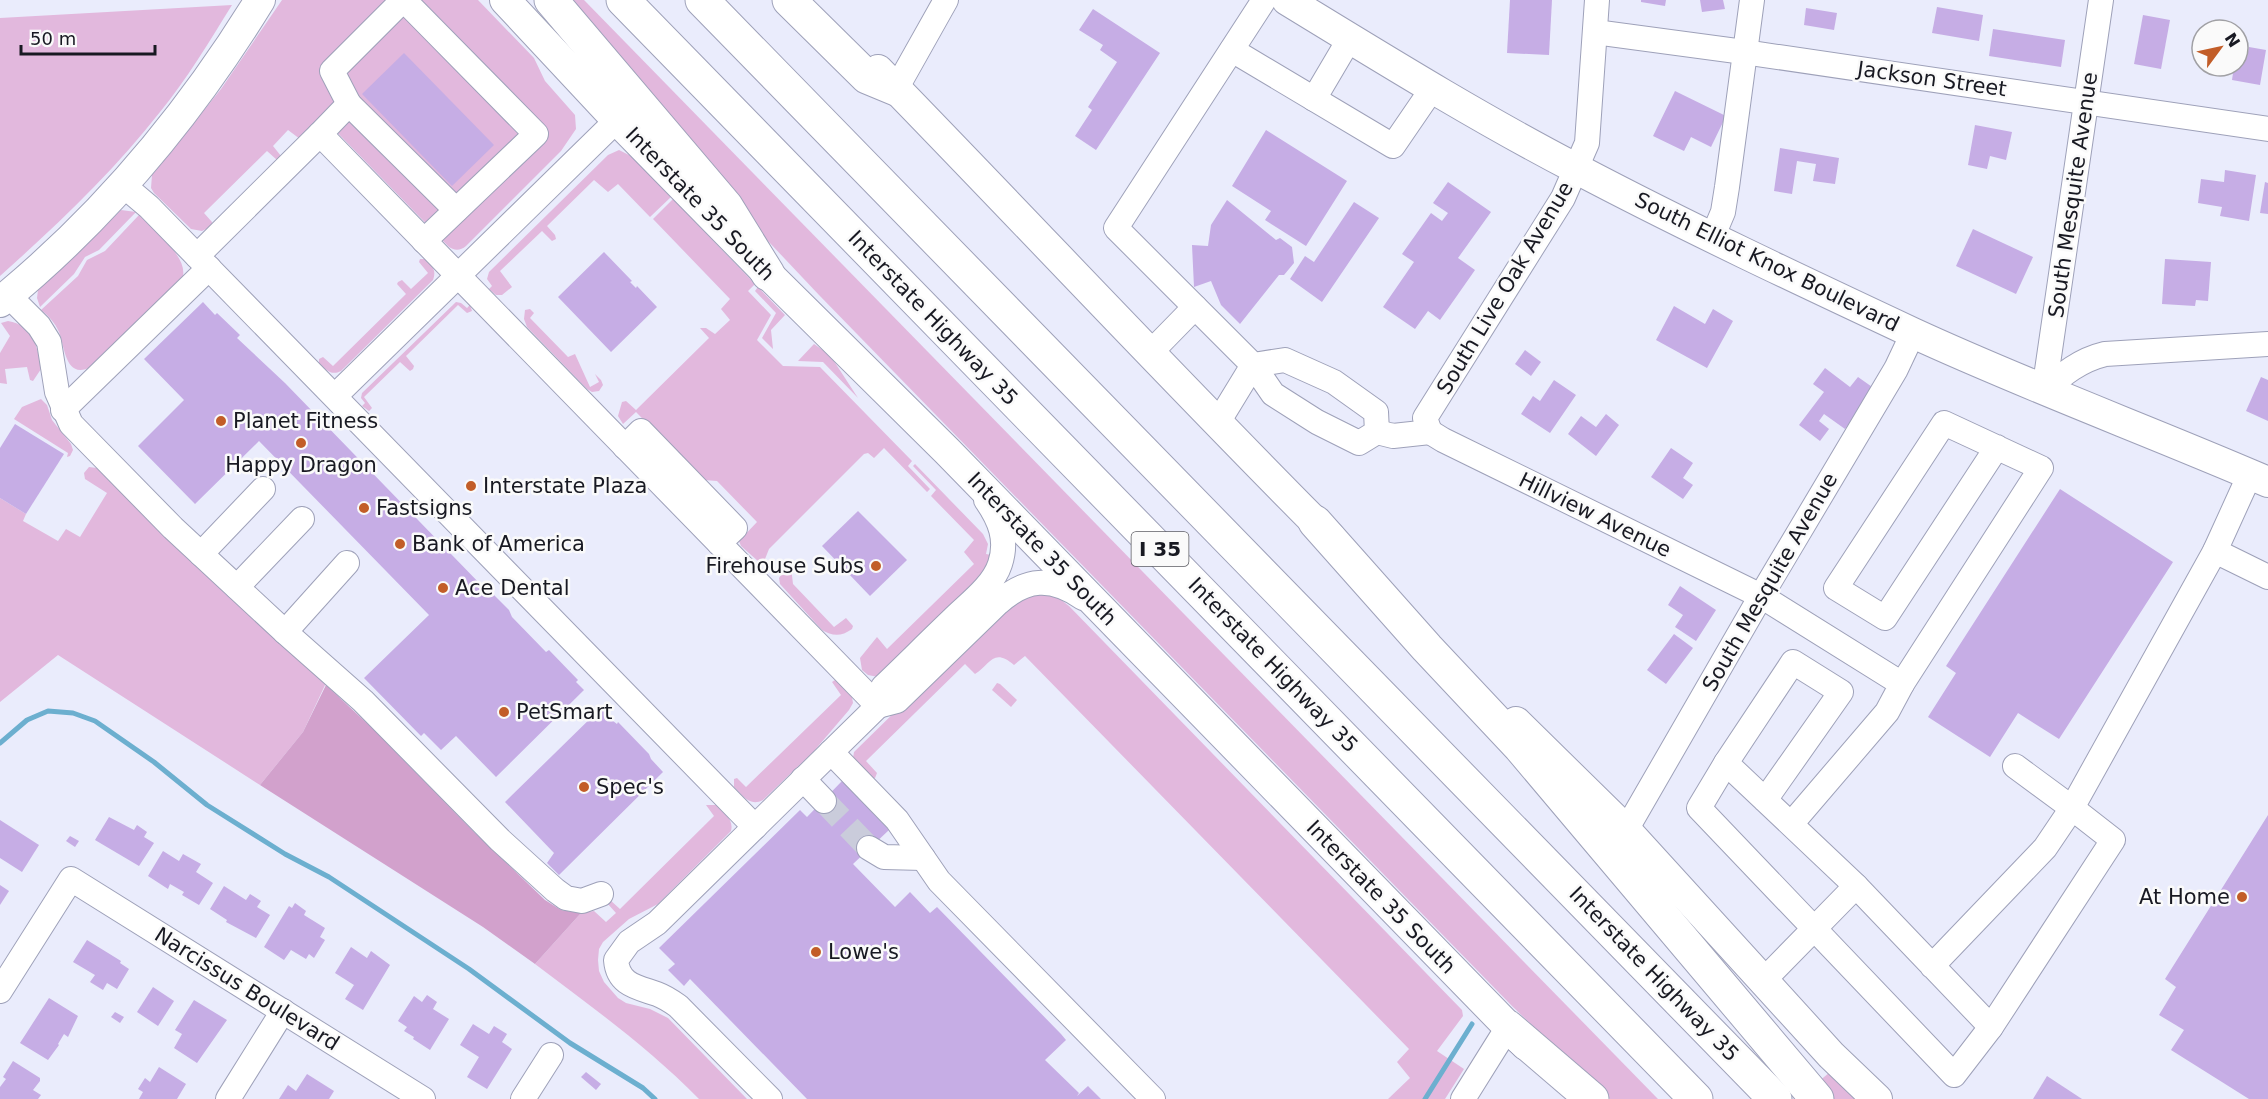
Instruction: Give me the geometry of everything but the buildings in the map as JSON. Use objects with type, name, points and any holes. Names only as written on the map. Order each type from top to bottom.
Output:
[{"type":"highway","points":[[551,0],[726,206],[768,274]]},
{"type":"highway","name":"Interstate Highway 35","points":[[623,0],[1696,1099]]},
{"type":"highway","name":"Interstate Highway 35","points":[[702,0],[1775,1099]]},
{"type":"highway","points":[[789,0],[867,77],[896,89]]},
{"type":"highway","points":[[1315,522],[1427,648],[1520,747],[1817,1099]]},
{"type":"highway","points":[[1508,1027],[1592,1099]]},
{"type":"main road","points":[[4,299],[65,245],[151,153],[200,90],[260,0]]},
{"type":"main road","name":"Interstate 35 South","points":[[505,0],[617,120],[947,451],[1579,1099]]},
{"type":"main road","points":[[810,0],[1151,352],[1217,424],[1626,830],[1831,1055],[1877,1099]]},
{"type":"main road","name":"South Elliot Knox Boulevard","points":[[1287,0],[1432,89],[1575,168],[1712,238],[1913,333],[2044,391],[2259,478]]},
{"type":"street","points":[[424,241],[536,134],[403,0],[332,71],[349,104],[456,210]]},
{"type":"street","points":[[1264,0],[1116,228],[1253,365],[1273,394],[1317,422],[1359,443],[1377,432],[1393,436],[1430,432]]},
{"type":"street","name":"South Live Oak Avenue","points":[[1430,432],[1425,418],[1563,198],[1587,143],[1597,0]]},
{"type":"street","points":[[1712,238],[1723,212],[1752,0]]},
{"type":"street","name":"South Mesquite Avenue","points":[[2044,391],[2101,0]]},
{"type":"street","points":[[896,89],[941,2]]},
{"type":"street","name":"Jackson Street","points":[[1595,32],[1744,51],[2268,129]]},
{"type":"street","points":[[1314,99],[1350,38]]},
{"type":"street","points":[[1232,50],[1393,146],[1432,89]]},
{"type":"street","points":[[63,410],[349,104]]},
{"type":"street","points":[[334,396],[617,120]]},
{"type":"street","points":[[320,134],[878,706]]},
{"type":"street","points":[[123,185],[149,207],[755,827]]},
{"type":"street","points":[[4,299],[39,326],[49,342],[57,392],[63,410],[73,426],[172,528],[363,701],[500,840],[560,894],[582,901],[601,894]]},
{"type":"street","points":[[1151,352],[1195,307]]},
{"type":"street","name":"South Mesquite Avenue","points":[[1626,830],[1896,369],[1913,333]]},
{"type":"street","points":[[2044,391],[2075,365],[2091,357],[2105,354],[2268,344]]},
{"type":"street","points":[[1217,424],[1253,365],[1285,360],[1334,382],[1376,412],[1377,432]]},
{"type":"street","points":[[1792,823],[1887,712],[1902,684],[2041,468],[1997,447],[1944,423],[1836,588],[1885,618],[1997,447]]},
{"type":"street","name":"Hillview Avenue","points":[[1430,432],[1761,596],[1902,684]]},
{"type":"street","points":[[878,706],[883,687],[984,589],[1001,562],[1004,539],[999,521],[977,488],[947,451]]},
{"type":"street","points":[[1932,966],[2045,848],[2072,808],[2215,551],[2259,478]]},
{"type":"street","points":[[201,554],[263,489]]},
{"type":"street","points":[[237,587],[302,519]]},
{"type":"street","points":[[2215,551],[2268,577]]},
{"type":"street","points":[[285,632],[347,563]]},
{"type":"street","points":[[770,1099],[678,1006],[660,995],[638,989],[620,976],[616,960],[629,942],[657,923],[878,706],[897,701],[998,603],[1015,591],[1029,584],[1048,582],[1062,585],[1114,623]]},
{"type":"street","points":[[1765,800],[1841,692],[1793,662],[1699,808],[1954,1075],[1991,1027],[2113,840],[2015,766]]},
{"type":"street","points":[[831,752],[897,820],[939,881],[1153,1099]]},
{"type":"street","points":[[1726,763],[1856,886],[1991,1027]]},
{"type":"street","points":[[803,779],[824,801]]},
{"type":"street","points":[[870,848],[884,857],[923,858]]},
{"type":"street","name":"Narcissus Boulevard","points":[[0,991],[71,879],[423,1099]]},
{"type":"street","points":[[1763,981],[1856,886]]},
{"type":"street","points":[[228,1099],[283,1011]]},
{"type":"street","points":[[1463,1099],[1508,1027]]},
{"type":"street","points":[[523,1099],[551,1055]]},
{"type":"shaded area","points":[[282,0],[478,0],[534,58],[545,81],[575,115],[576,129],[561,151],[466,246],[459,250],[448,246],[323,118],[300,139],[288,130],[273,146],[281,156],[277,160],[267,151],[204,213],[212,222],[212,226],[202,231],[191,229],[154,193],[151,188],[152,175],[221,89]]},
{"type":"shaded area","points":[[561,0],[584,0],[1658,1099],[1610,1099],[1513,1007],[819,295],[768,241]]},
{"type":"shaded area","points":[[232,5],[189,73],[142,134],[84,197],[0,276],[0,18]]},
{"type":"shaded area","points":[[619,150],[631,156],[671,197],[650,217],[618,184],[608,192],[594,180],[547,226],[556,239],[552,241],[542,231],[500,271],[512,287],[502,295],[496,295],[489,289],[492,286],[487,279],[489,272],[608,155]]},
{"type":"shaded area","points":[[673,199],[755,284],[748,291],[771,315],[757,340],[783,366],[820,367],[912,461],[908,466],[930,489],[927,492],[884,448],[874,458],[868,453],[864,454],[769,549],[765,559],[759,562],[741,546],[739,541],[757,522],[717,481],[704,480],[699,477],[636,412],[623,424],[618,416],[622,402],[626,401],[636,410],[709,338],[700,328],[706,328],[715,334],[730,320],[721,309],[730,299],[653,219]]},
{"type":"shaded area","points":[[121,210],[136,212],[99,250],[85,257],[74,274],[40,307],[37,298],[38,290]]},
{"type":"shaded area","points":[[139,215],[175,251],[183,268],[183,276],[91,367],[76,369],[67,360],[56,326],[41,310],[78,276],[87,260],[105,251]]},
{"type":"shaded area","points":[[420,259],[425,259],[433,268],[433,280],[341,371],[331,373],[324,368],[319,363],[319,359],[323,357],[333,366],[406,294],[397,284],[398,282],[402,280],[411,289],[428,273],[419,262]]},
{"type":"shaded area","points":[[758,287],[785,315],[771,330],[773,349],[762,338],[776,313],[755,291]]},
{"type":"shaded area","points":[[456,302],[467,308],[470,305],[472,311],[467,313],[458,305],[406,356],[414,366],[413,369],[410,371],[400,362],[364,397],[372,408],[369,411],[362,406],[365,403],[361,398],[362,393]]},
{"type":"shaded area","points":[[530,309],[534,313],[530,318],[568,357],[575,354],[590,387],[599,382],[595,374],[601,380],[603,385],[599,391],[592,392],[587,389],[527,327],[524,319],[525,310]]},
{"type":"shaded area","points":[[8,321],[16,323],[29,332],[36,345],[41,369],[33,381],[30,380],[27,367],[5,369],[7,384],[0,383],[0,353],[10,336],[1,323]]},
{"type":"shaded area","points":[[814,344],[830,355],[858,398],[823,362],[798,361]]},
{"type":"shaded area","points":[[41,399],[47,405],[52,420],[71,444],[73,450],[70,456],[67,457],[68,453],[14,419],[22,407]]},
{"type":"shaded area","points":[[915,464],[983,534],[988,544],[986,554],[991,555],[983,577],[878,677],[868,675],[862,670],[860,658],[877,637],[887,649],[974,564],[964,552],[974,540],[931,496],[936,490],[913,466]]},
{"type":"shaded area","points":[[89,467],[97,468],[168,539],[326,683],[303,732],[260,785],[58,655],[0,702],[0,498],[26,514],[23,521],[58,541],[66,529],[80,537],[107,493],[85,479],[84,473]]},
{"type":"shaded area","points":[[787,567],[791,567],[793,584],[834,627],[846,618],[853,626],[852,629],[837,635],[822,630],[780,584],[779,578]]},
{"type":"shaded area","points":[[1031,590],[1056,596],[1069,606],[1462,1010],[1463,1016],[1437,1051],[1464,1069],[1445,1099],[1388,1099],[1410,1078],[1397,1062],[1409,1049],[1025,656],[1014,665],[1001,658],[992,659],[975,674],[965,664],[866,761],[877,773],[875,778],[853,758],[854,752],[1009,600]]},
{"type":"shaded area","points":[[835,680],[852,697],[853,703],[849,710],[814,751],[763,800],[754,802],[747,800],[734,787],[734,779],[737,778],[746,787],[841,695],[832,682]]},
{"type":"shaded area","points":[[997,683],[1017,700],[1011,707],[992,690]]},
{"type":"shaded area","points":[[326,685],[545,900],[561,910],[581,913],[535,964],[483,927],[260,785],[303,732]]},
{"type":"shaded area","points":[[706,805],[716,805],[725,814],[730,820],[731,831],[658,904],[629,919],[603,942],[599,949],[599,971],[604,982],[618,998],[668,1018],[747,1099],[699,1099],[640,1045],[535,964],[581,913],[594,911],[606,922],[616,913],[607,903],[610,900],[620,909],[714,816]]},
{"type":"shaded area","points":[[1835,1068],[1864,1099],[1832,1099],[1818,1082]]},
{"type":"waterway","points":[[0,743],[27,720],[48,711],[73,713],[95,721],[154,762],[207,805],[285,854],[329,877],[469,969],[570,1043],[643,1088],[655,1099]]},
{"type":"waterway","points":[[1425,1099],[1472,1024]]},
{"type":"tunnel","points":[[824,801],[869,848]]},
{"type":"place","name":"Planet Fitness","points":[[221,421]]},
{"type":"place","name":"Happy Dragon","points":[[301,443]]},
{"type":"place","name":"Interstate Plaza","points":[[471,486]]},
{"type":"place","name":"Fastsigns","points":[[364,508]]},
{"type":"place","name":"Bank of America","points":[[400,544]]},
{"type":"place","name":"Firehouse Subs","points":[[876,566]]},
{"type":"place","name":"Ace Dental","points":[[443,588]]},
{"type":"place","name":"PetSmart","points":[[504,712]]},
{"type":"place","name":"Spec's","points":[[584,787]]},
{"type":"place","name":"At Home","points":[[2242,897]]},
{"type":"place","name":"Lowe's","points":[[816,952]]}]
